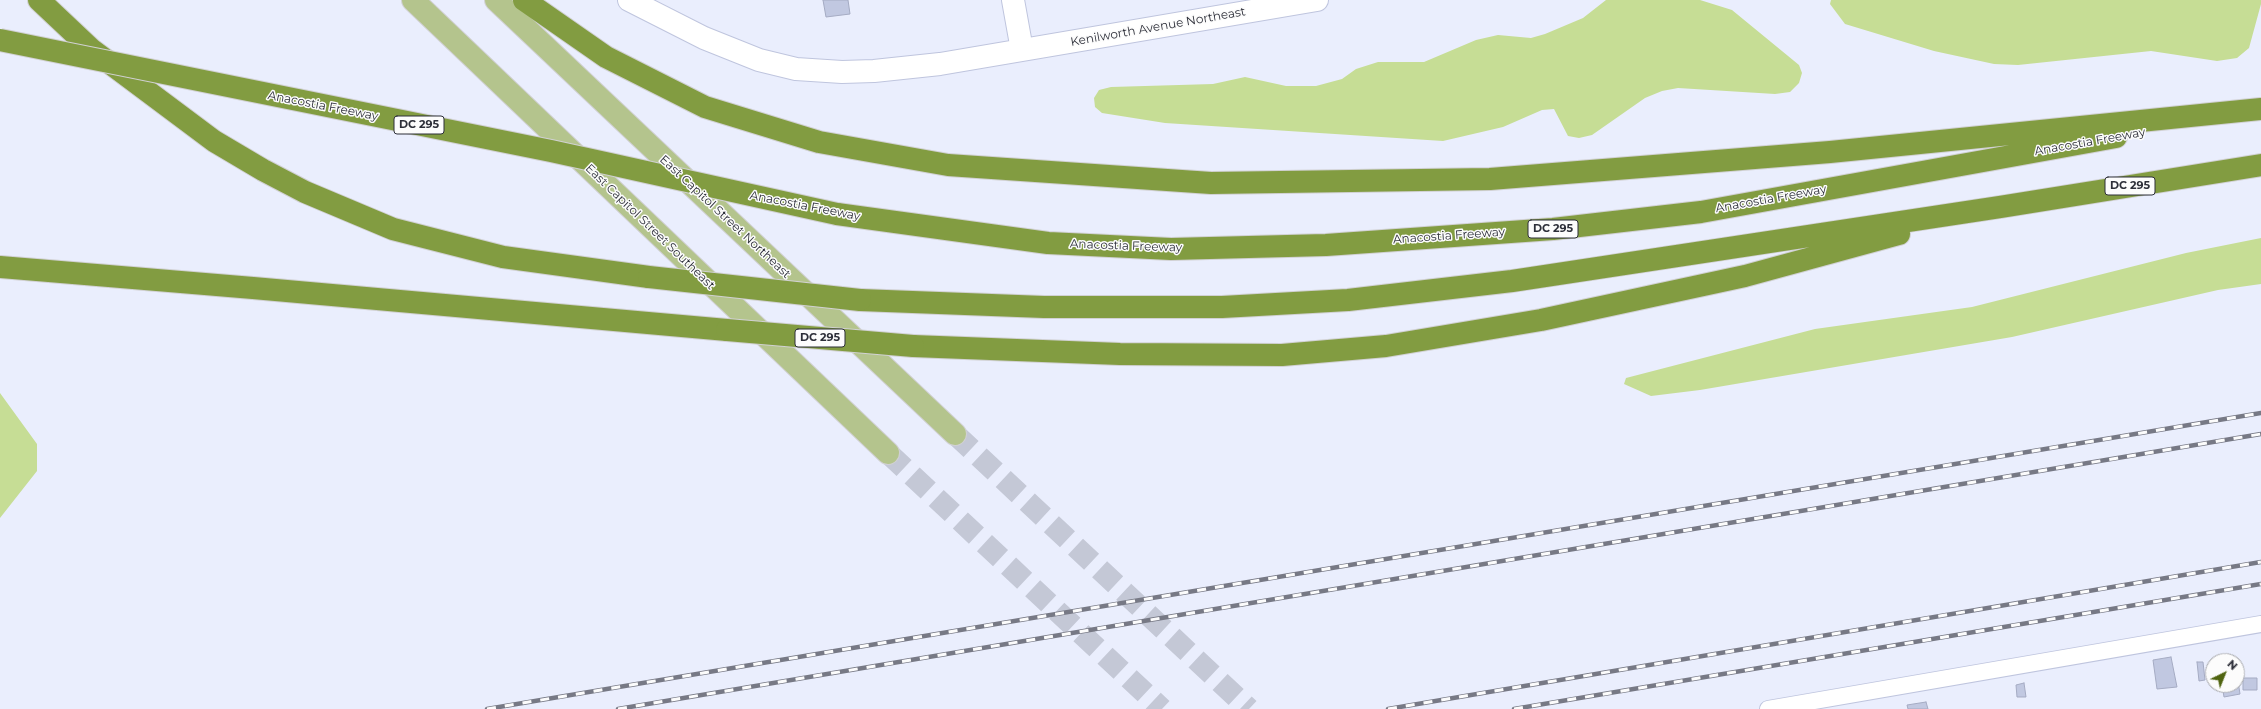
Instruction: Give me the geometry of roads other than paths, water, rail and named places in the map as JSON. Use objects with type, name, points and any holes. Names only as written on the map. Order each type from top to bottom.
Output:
[{"type":"highway","points":[[39,0],[91,49],[214,141],[263,170],[305,192],[393,229],[503,257],[649,277],[860,300],[1044,307],[1199,307],[1348,300],[1512,281],[2000,207]]},
{"type":"highway","points":[[524,0],[606,57],[705,107],[819,142],[948,165],[1211,183],[1490,179],[1830,152],[2261,110]]},
{"type":"highway","name":"Anacostia Freeway","points":[[0,40],[543,150],[837,214],[1048,243],[1171,249],[1326,245],[1545,230],[1701,212],[2261,110]]},
{"type":"highway","name":"DC 295","points":[[0,267],[913,346],[1120,354],[1267,355],[1386,346],[1541,320],[1745,276],[2000,207],[2261,165]]},
{"type":"main road","name":"East Capitol Street Southeast","points":[[413,0],[888,454]]},
{"type":"main road","name":"East Capitol Street Northeast","points":[[496,0],[955,434]]},
{"type":"street","points":[[629,0],[704,38],[760,60],[809,71],[874,72],[907,69],[1022,50],[1013,0]]},
{"type":"street","name":"Kenilworth Avenue Northeast","points":[[1022,50],[1317,0]]},
{"type":"lane","points":[[1768,709],[2261,624]]},
{"type":"tunnel","points":[[955,434],[1249,709]]},
{"type":"tunnel","points":[[888,453],[1162,709]]},
{"type":"railway","points":[[487,709],[2261,413]]},
{"type":"railway","points":[[618,709],[2261,434]]},
{"type":"railway","points":[[1388,709],[2261,562]]},
{"type":"railway","points":[[1514,709],[2261,584]]}]
